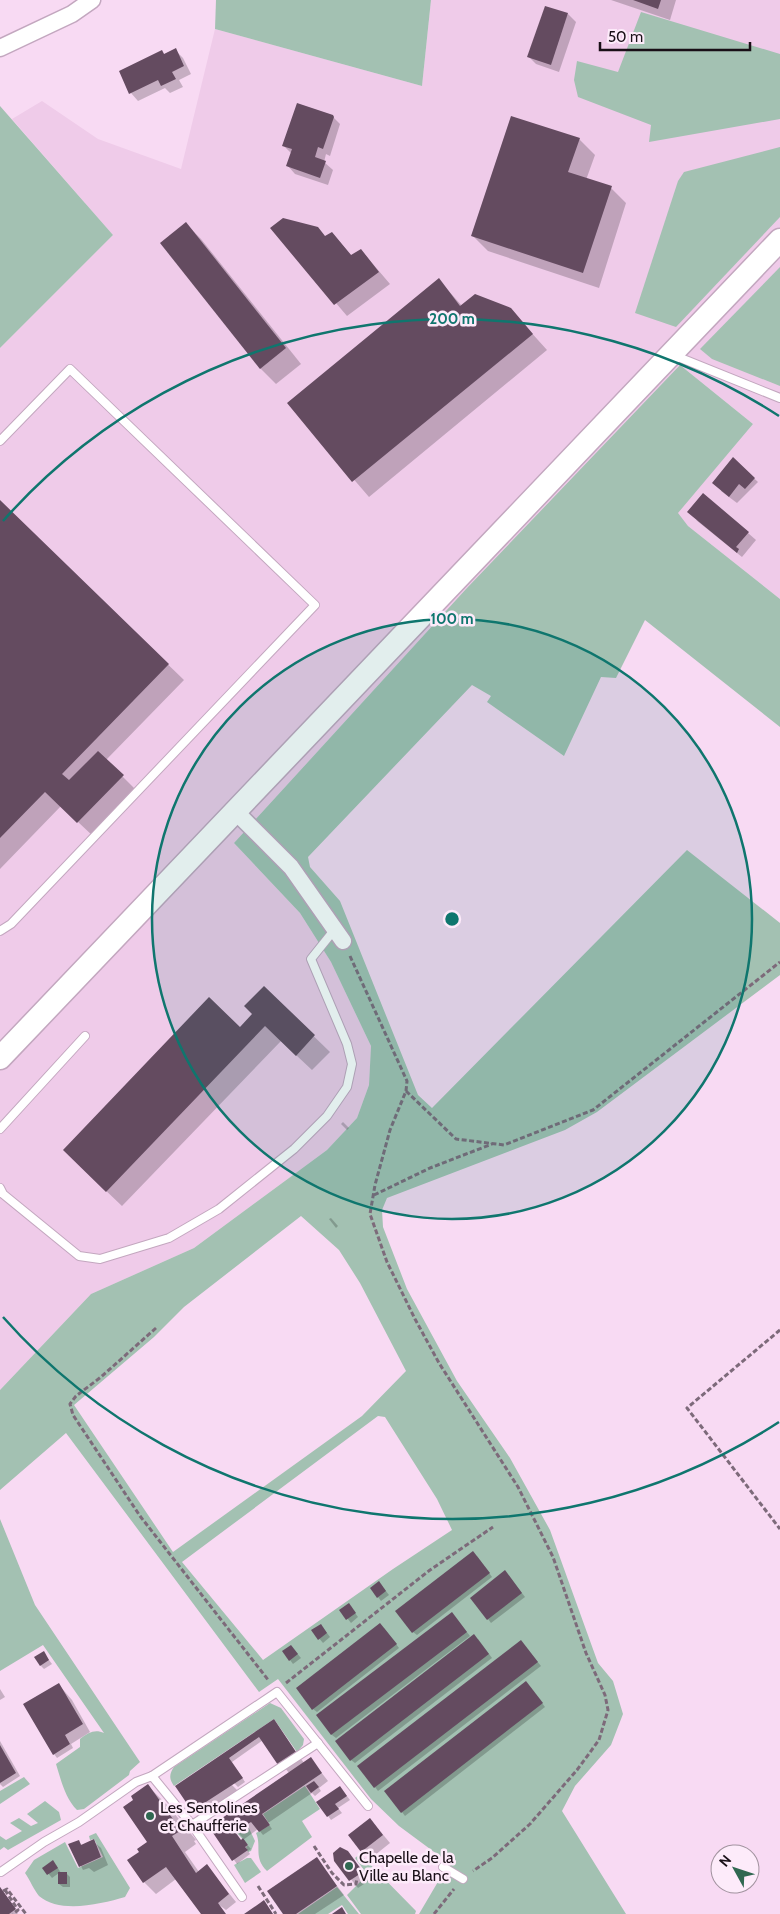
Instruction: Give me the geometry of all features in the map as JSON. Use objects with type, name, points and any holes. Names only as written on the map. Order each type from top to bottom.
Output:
[{"type":"main road","points":[[0,1058],[780,240]]},
{"type":"street","points":[[0,48],[72,14],[92,0]]},
{"type":"street","points":[[235,811],[292,867],[339,935]]},
{"type":"lane","points":[[671,355],[691,361],[780,398]]},
{"type":"lane","points":[[0,441],[70,369],[315,606],[11,924],[0,931]]},
{"type":"lane","points":[[0,1188],[3,1194],[80,1256],[100,1259],[169,1238],[219,1209],[294,1149],[327,1116],[346,1086],[352,1064],[347,1044],[311,959],[339,935]]},
{"type":"lane","points":[[0,1129],[86,1036]]},
{"type":"lane","points":[[1,1872],[44,1842],[79,1822],[136,1782],[152,1776],[277,1692],[368,1806]]},
{"type":"lane","points":[[192,1824],[318,1743]]},
{"type":"lane","points":[[152,1776],[192,1824],[242,1897]]},
{"type":"lane","points":[[443,1867],[463,1879]]},
{"type":"path","points":[[339,935],[407,1081],[406,1091],[390,1130],[370,1214],[387,1262],[414,1319],[518,1487],[553,1557],[586,1653],[605,1695],[608,1710],[599,1740],[577,1770],[530,1824],[492,1858],[463,1879],[434,1914]]},
{"type":"path","points":[[406,1091],[456,1139],[504,1145],[592,1110],[780,962]]},
{"type":"path","points":[[373,1195],[430,1168],[493,1144]]},
{"type":"path","points":[[156,1328],[101,1377],[76,1396],[70,1404],[73,1415],[140,1516],[277,1692],[430,1570],[493,1527]]},
{"type":"path","points":[[780,1330],[686,1408],[780,1530]]},
{"type":"path","points":[[314,1846],[332,1873],[344,1885],[356,1884],[357,1878]]},
{"type":"path","points":[[258,1886],[276,1914]]},
{"type":"path","points":[[13,1914],[18,1910],[4,1891],[7,1889],[26,1914]]},
{"type":"shaded area","points":[[431,0],[780,0],[780,599],[688,526],[677,513],[753,424],[680,365],[466,589],[234,843],[300,913],[331,962],[371,1046],[369,1085],[357,1118],[327,1150],[194,1248],[91,1294],[0,1390],[0,348],[113,235],[12,119],[42,101],[98,139],[181,169],[215,29],[422,86]]},
{"type":"green space","points":[[216,0],[431,0],[422,86],[215,29]]},
{"type":"green space","points":[[641,12],[780,54],[780,119],[649,142],[651,125],[578,97],[574,80],[577,61],[618,72]]},
{"type":"green space","points":[[0,106],[113,235],[0,348]]},
{"type":"green space","points":[[780,147],[780,217],[676,327],[635,313],[678,181],[684,172]]},
{"type":"green space","points":[[780,267],[780,386],[712,359],[700,349]]},
{"type":"green space","points":[[680,365],[753,424],[678,513],[688,526],[780,599],[780,727],[645,620],[616,678],[601,677],[564,756],[487,702],[491,696],[472,685],[308,857],[310,867],[340,901],[418,1095],[432,1108],[687,850],[780,923],[780,975],[597,1112],[565,1130],[387,1198],[382,1210],[383,1227],[407,1289],[457,1381],[510,1458],[550,1530],[598,1663],[613,1681],[623,1714],[611,1745],[575,1786],[562,1811],[626,1914],[419,1914],[449,1863],[399,1826],[371,1799],[278,1679],[259,1692],[66,1433],[0,1490],[0,1390],[91,1294],[194,1248],[327,1150],[357,1118],[369,1085],[371,1046],[331,962],[300,913],[234,843],[466,589]],"holes":[[[301,1216],[339,1250],[360,1283],[406,1371],[362,1416],[173,1552],[74,1405],[154,1337],[184,1307]],[[378,1416],[385,1417],[437,1499],[452,1530],[263,1660],[182,1562]]]},
{"type":"green space","points":[[0,1519],[35,1605],[140,1762],[130,1771],[129,1775],[84,1809],[77,1810],[69,1800],[56,1764],[80,1747],[80,1739],[86,1735],[95,1731],[104,1733],[43,1645],[0,1671]]},
{"type":"green space","points":[[270,1703],[281,1708],[304,1739],[303,1745],[297,1752],[274,1719],[174,1786],[170,1776],[174,1767]]},
{"type":"green space","points":[[24,1777],[30,1784],[0,1804],[0,1791]]},
{"type":"green space","points":[[305,1786],[320,1809],[302,1821],[312,1837],[267,1871],[260,1861],[256,1833],[270,1825],[263,1814]]},
{"type":"green space","points":[[45,1801],[59,1812],[61,1820],[8,1850],[4,1847],[0,1850],[0,1836],[6,1840],[22,1831],[10,1823],[19,1818],[31,1826],[38,1823],[27,1814]]},
{"type":"green space","points":[[247,1824],[255,1841],[251,1851],[248,1852],[246,1847],[248,1845],[236,1832]]},
{"type":"green space","points":[[96,1833],[130,1888],[125,1897],[93,1905],[69,1906],[58,1905],[39,1896],[25,1873],[34,1860],[65,1842],[78,1868],[103,1857],[94,1839],[90,1840],[89,1836]]},
{"type":"green space","points":[[360,1854],[416,1911],[415,1914],[361,1914],[347,1895],[362,1880],[360,1876],[364,1870],[355,1858]]},
{"type":"green space","points":[[247,1858],[251,1858],[261,1872],[245,1883],[234,1865]]},
{"type":"green space","points":[[337,1887],[359,1914],[348,1914],[342,1905],[328,1914],[298,1914]]},
{"type":"building","points":[[633,0],[661,0],[658,9]]},
{"type":"building","points":[[545,6],[568,13],[551,65],[527,57]]},
{"type":"building","points":[[176,48],[184,66],[172,72],[176,79],[161,86],[158,80],[129,94],[119,71],[162,50],[164,54]]},
{"type":"building","points":[[297,103],[333,115],[334,117],[323,149],[318,147],[315,157],[326,161],[320,178],[286,166],[292,149],[282,146]]},
{"type":"building","points":[[511,116],[580,138],[568,172],[612,186],[583,273],[471,236]]},
{"type":"building","points":[[283,218],[318,227],[325,236],[332,232],[351,255],[361,249],[379,272],[334,305],[270,228]]},
{"type":"building","points":[[186,222],[286,348],[260,369],[160,243]]},
{"type":"building","points":[[439,278],[460,306],[475,294],[511,308],[533,334],[352,482],[287,403]]},
{"type":"building","points":[[733,457],[755,478],[745,489],[739,484],[729,497],[712,483]]},
{"type":"building","points":[[703,493],[749,532],[736,547],[739,549],[737,553],[687,512]]},
{"type":"building","points":[[0,500],[169,664],[62,774],[69,780],[98,751],[124,775],[77,823],[45,792],[0,838]]},
{"type":"building","points":[[264,986],[315,1035],[296,1056],[265,1026],[106,1192],[63,1150],[209,997],[240,1027],[252,1014],[244,1006]]},
{"type":"building","points":[[473,1551],[490,1573],[412,1633],[395,1611]]},
{"type":"building","points":[[505,1570],[522,1593],[487,1620],[470,1598]]},
{"type":"building","points":[[379,1581],[386,1591],[377,1598],[370,1588]]},
{"type":"building","points":[[349,1603],[356,1613],[346,1620],[339,1610]]},
{"type":"building","points":[[452,1612],[467,1632],[331,1735],[316,1715]]},
{"type":"building","points":[[380,1623],[397,1644],[312,1710],[296,1688]]},
{"type":"building","points":[[321,1624],[327,1633],[318,1640],[311,1630]]},
{"type":"building","points":[[474,1634],[489,1654],[350,1761],[335,1741]]},
{"type":"building","points":[[521,1640],[538,1662],[374,1788],[357,1766]]},
{"type":"building","points":[[291,1645],[298,1654],[289,1661],[282,1651]]},
{"type":"building","points":[[44,1651],[49,1660],[40,1666],[34,1657]]},
{"type":"building","points":[[526,1681],[543,1703],[401,1813],[384,1791]]},
{"type":"building","points":[[59,1683],[83,1724],[65,1735],[70,1744],[53,1755],[23,1704]]},
{"type":"building","points":[[274,1719],[296,1752],[278,1765],[259,1737],[229,1758],[243,1778],[192,1811],[175,1786]]},
{"type":"building","points":[[0,1745],[16,1773],[0,1783]]},
{"type":"building","points":[[311,1757],[322,1773],[262,1814],[270,1825],[259,1832],[251,1822],[235,1832],[241,1840],[243,1838],[248,1845],[245,1847],[248,1850],[232,1861],[209,1827]]},
{"type":"building","points":[[314,1781],[319,1787],[311,1793],[306,1786]]},
{"type":"building","points":[[148,1784],[175,1822],[179,1820],[185,1828],[172,1836],[196,1873],[207,1864],[229,1894],[218,1903],[226,1914],[201,1914],[166,1867],[143,1883],[127,1860],[139,1852],[137,1849],[147,1842],[123,1807],[133,1800],[131,1796]]},
{"type":"building","points":[[340,1786],[347,1796],[335,1804],[339,1809],[327,1817],[316,1802]]},
{"type":"building","points":[[370,1818],[383,1835],[361,1852],[348,1835]]},
{"type":"building","points":[[94,1839],[101,1857],[79,1867],[68,1844],[79,1840],[81,1845]]},
{"type":"building","name":"Chapelle de la Ville au Blanc","points":[[340,1847],[348,1851],[363,1872],[349,1881],[334,1861],[333,1853]]},
{"type":"building","points":[[317,1857],[337,1886],[296,1914],[283,1914],[267,1891]]},
{"type":"building","points":[[53,1860],[58,1868],[47,1875],[42,1868]]},
{"type":"building","points":[[58,1872],[67,1872],[67,1884],[58,1884]]},
{"type":"building","points":[[0,1887],[16,1909],[9,1914],[0,1914]]},
{"type":"building","points":[[264,1900],[273,1914],[244,1914],[260,1903]]},
{"type":"building","points":[[342,1907],[346,1914],[332,1914]]},
{"type":"place","name":"Les Sentolines et Chaufferie","points":[[150,1816]]},
{"type":"place","name":"Chapelle de la Ville au Blanc","points":[[349,1866]]}]
